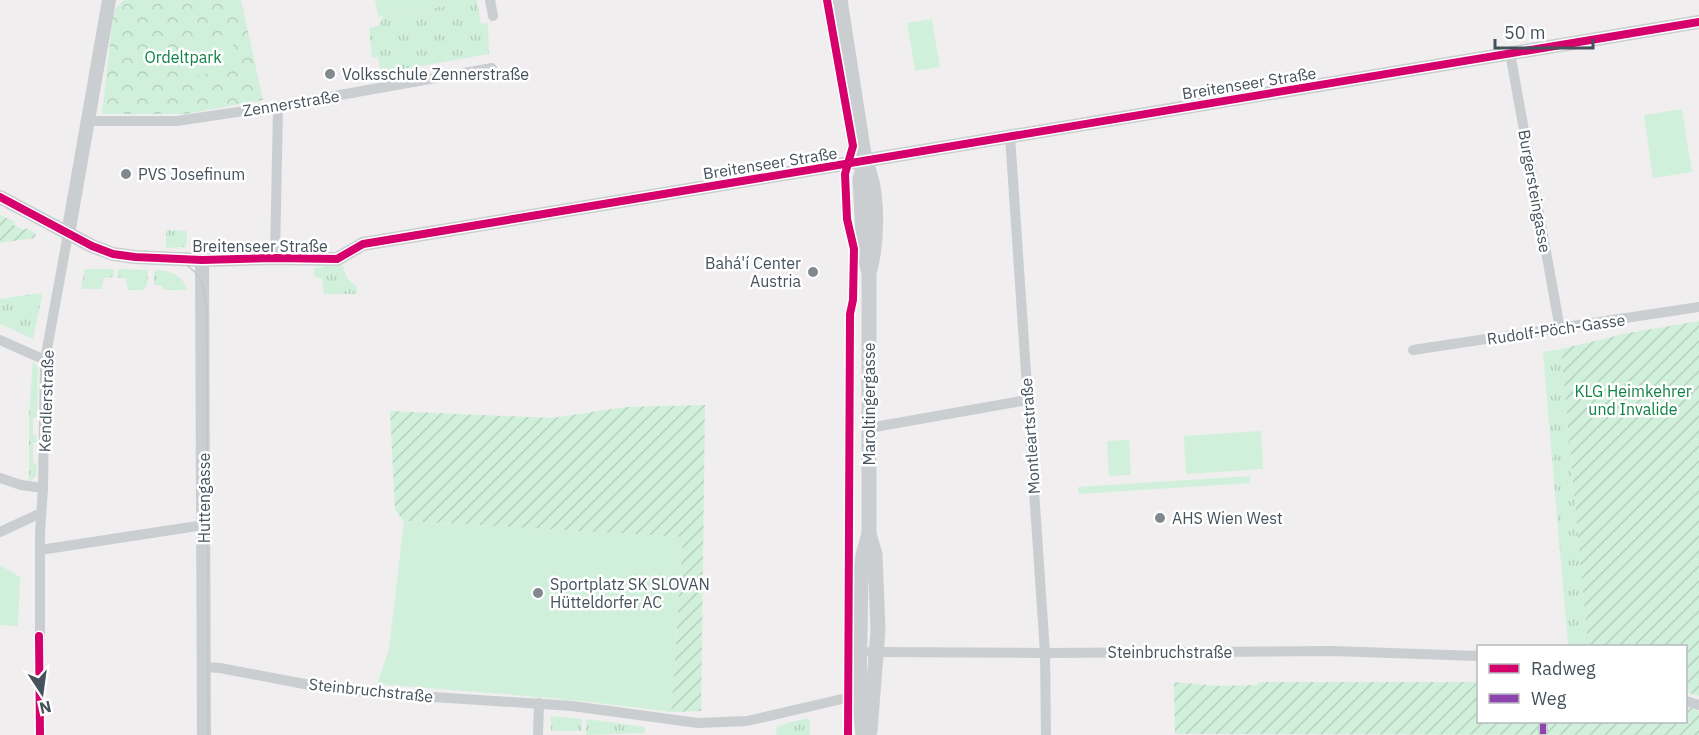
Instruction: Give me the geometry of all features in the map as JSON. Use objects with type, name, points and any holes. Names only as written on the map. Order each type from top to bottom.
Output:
[{"type":"main road","name":"Maroltingergasse","points":[[840,0],[866,161],[873,176],[874,186],[875,246],[869,273],[869,534],[861,570],[859,695],[863,735]]},
{"type":"main road","name":"Maroltingergasse","points":[[869,534],[875,554],[877,652],[870,735]]},
{"type":"street","name":"Kendlerstraße","points":[[40,735],[40,550],[45,360],[109,0]]},
{"type":"street","points":[[490,0],[492,16]]},
{"type":"street","name":"Breitenseer Straße","points":[[0,197],[68,234],[113,254],[202,260],[337,259],[363,244],[1699,22]]},
{"type":"street","name":"Burgersteingasse","points":[[1510,53],[1560,329]]},
{"type":"street","name":"Zennerstraße","points":[[87,122],[177,121],[278,106],[492,68]]},
{"type":"street","points":[[275,258],[278,106]]},
{"type":"street","name":"Montleartstraße","points":[[1010,136],[1046,653],[1046,735]]},
{"type":"street","name":"Huttengasse","points":[[202,260],[204,735]]},
{"type":"street","name":"Rudolf-Pöch-Gasse","points":[[1413,350],[1699,307]]},
{"type":"street","points":[[0,340],[45,360]]},
{"type":"street","points":[[869,428],[1027,400]]},
{"type":"street","points":[[0,478],[21,485],[43,488]]},
{"type":"street","points":[[0,532],[41,513]]},
{"type":"street","points":[[40,550],[204,525]]},
{"type":"street","name":"Steinbruchstraße","points":[[861,651],[1046,653],[1332,651],[1477,656]]},
{"type":"street","name":"Steinbruchstraße","points":[[204,667],[360,692],[572,706],[713,724],[747,721],[859,695]]},
{"type":"street","points":[[538,703],[538,735]]},
{"type":"green space","name":"Ordeltpark","points":[[124,0],[241,0],[263,100],[186,114],[102,114],[113,16],[116,8]]},
{"type":"green space","points":[[375,0],[463,0],[464,3],[378,17]]},
{"type":"green space","points":[[463,0],[477,0],[481,24],[488,23],[489,54],[381,73],[378,57],[372,58],[369,28],[378,26],[384,16],[463,3]]},
{"type":"green space","points":[[932,19],[940,67],[915,71],[907,23]]},
{"type":"green space","points":[[231,33],[238,67],[191,77],[184,44]]},
{"type":"green space","points":[[1682,109],[1692,172],[1653,178],[1644,115]]},
{"type":"green space","points":[[0,215],[15,222],[14,225],[36,234],[34,238],[0,243]]},
{"type":"green space","points":[[166,231],[187,231],[186,247],[166,248]]},
{"type":"green space","points":[[342,263],[347,278],[357,287],[357,294],[324,294],[322,279],[314,276],[314,268],[323,267],[325,264]]},
{"type":"green space","points":[[85,269],[112,269],[114,277],[104,278],[102,289],[81,289]]},
{"type":"green space","points":[[118,269],[148,270],[147,286],[142,290],[128,290],[126,279],[117,277]]},
{"type":"green space","points":[[157,270],[176,275],[183,281],[187,290],[164,290],[162,286],[154,285],[154,272]]},
{"type":"green space","points":[[40,293],[42,296],[33,339],[0,324],[0,299]]},
{"type":"green space","name":"KLG Heimkehrer und Invalide","points":[[1699,321],[1699,696],[1687,692],[1687,645],[1588,645],[1561,349],[1628,333]]},
{"type":"green space","points":[[1561,349],[1588,645],[1568,645],[1543,352]]},
{"type":"green space","points":[[33,360],[38,369],[37,417],[33,418],[33,435],[36,435],[37,442],[33,443],[33,463],[37,464],[36,476],[29,482],[29,416]]},
{"type":"green space","points":[[705,405],[701,711],[671,712],[683,537],[404,521],[395,510],[390,411],[552,418],[626,407]]},
{"type":"green space","points":[[1261,431],[1263,469],[1186,474],[1184,436]]},
{"type":"green space","points":[[1129,440],[1131,475],[1109,476],[1107,441]]},
{"type":"green space","points":[[1250,476],[1250,483],[1079,494],[1078,487]]},
{"type":"green space","name":"Sportplatz SK SLOVAN Hütteldorfer AC","points":[[404,521],[683,537],[671,712],[561,699],[377,684],[389,649]]},
{"type":"green space","points":[[0,565],[20,577],[18,626],[0,625]]},
{"type":"green space","points":[[1174,682],[1218,686],[1258,685],[1258,682],[1477,682],[1477,723],[1687,723],[1687,706],[1699,711],[1699,735],[1175,734]]},
{"type":"green space","points":[[551,716],[582,719],[582,731],[551,731]]},
{"type":"green space","points":[[807,718],[810,720],[810,735],[776,735],[777,726]]},
{"type":"green space","points":[[586,719],[645,727],[645,733],[586,735]]},
{"type":"tram line","points":[[0,193],[103,247],[124,253],[164,255],[180,259],[197,274],[203,285],[207,308],[208,735]]},
{"type":"marked path","points":[[1543,723],[1543,735]]},
{"type":"cycle path","points":[[827,0],[853,146],[845,174],[847,219],[854,249],[853,300],[850,314],[848,735]]},
{"type":"cycle path","points":[[0,197],[92,246],[113,254],[202,260],[337,259],[363,244],[1699,22]]},
{"type":"cycle path","points":[[39,636],[40,735]]},
{"type":"place","name":"Volksschule Zennerstraße","points":[[330,74]]},
{"type":"place","name":"PVS Josefinum","points":[[126,174]]},
{"type":"place","name":"Bahá'í Center Austria","points":[[813,272]]},
{"type":"place","name":"AHS Wien West","points":[[1160,518]]},
{"type":"place","name":"Sportplatz SK SLOVAN Hütteldorfer AC","points":[[538,593]]}]
